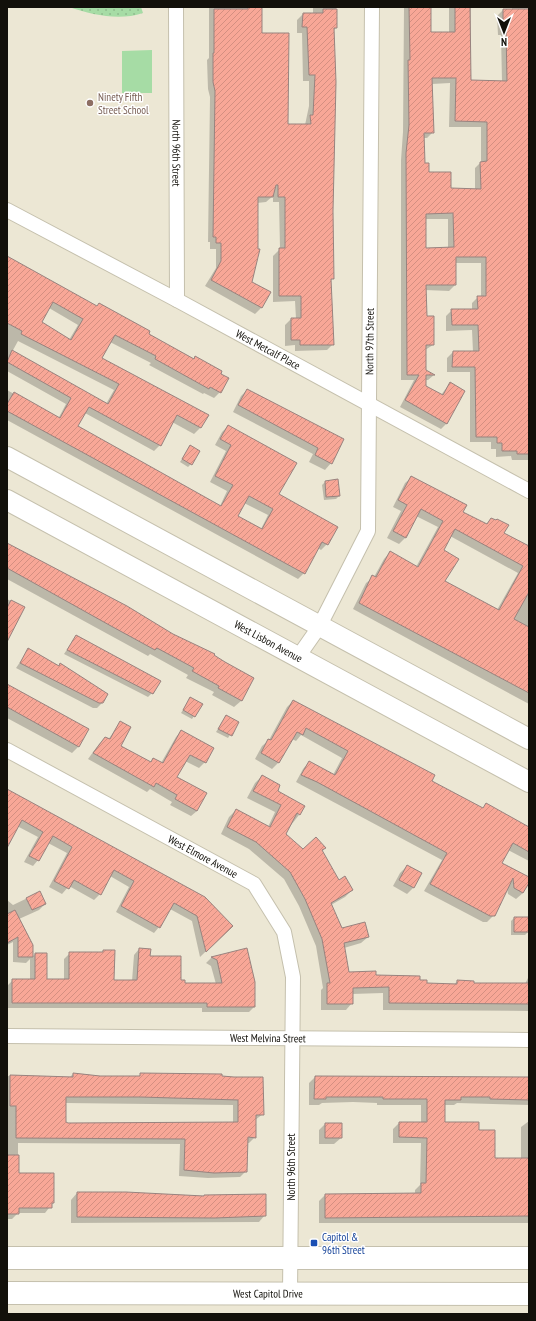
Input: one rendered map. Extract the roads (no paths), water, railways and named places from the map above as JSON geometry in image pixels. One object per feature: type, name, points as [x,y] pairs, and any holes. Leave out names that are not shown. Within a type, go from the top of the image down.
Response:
[{"type":"main road","points":[[7,458],[529,739]]},
{"type":"main road","name":"West Lisbon Avenue","points":[[7,500],[529,782]]},
{"type":"main road","points":[[7,1258],[529,1258]]},
{"type":"main road","name":"West Capitol Drive","points":[[7,1293],[529,1294]]},
{"type":"street","name":"North 96th Street","points":[[176,7],[177,300]]},
{"type":"street","name":"North 97th Street","points":[[298,657],[319,627],[368,531],[372,7]]},
{"type":"street","name":"West Metcalf Place","points":[[7,210],[177,300],[529,491]]},
{"type":"street","name":"West Elmore Avenue","points":[[7,750],[254,884],[284,932],[293,977],[291,1039]]},
{"type":"street","name":"West Melvina Street","points":[[7,1036],[529,1040]]},
{"type":"street","name":"North 96th Street","points":[[290,1294],[291,1039]]},
{"type":"place","name":"Ninety Fifth Street School","points":[[90,103]]},
{"type":"place","name":"Capitol & 96th Street","points":[[314,1243]]}]
